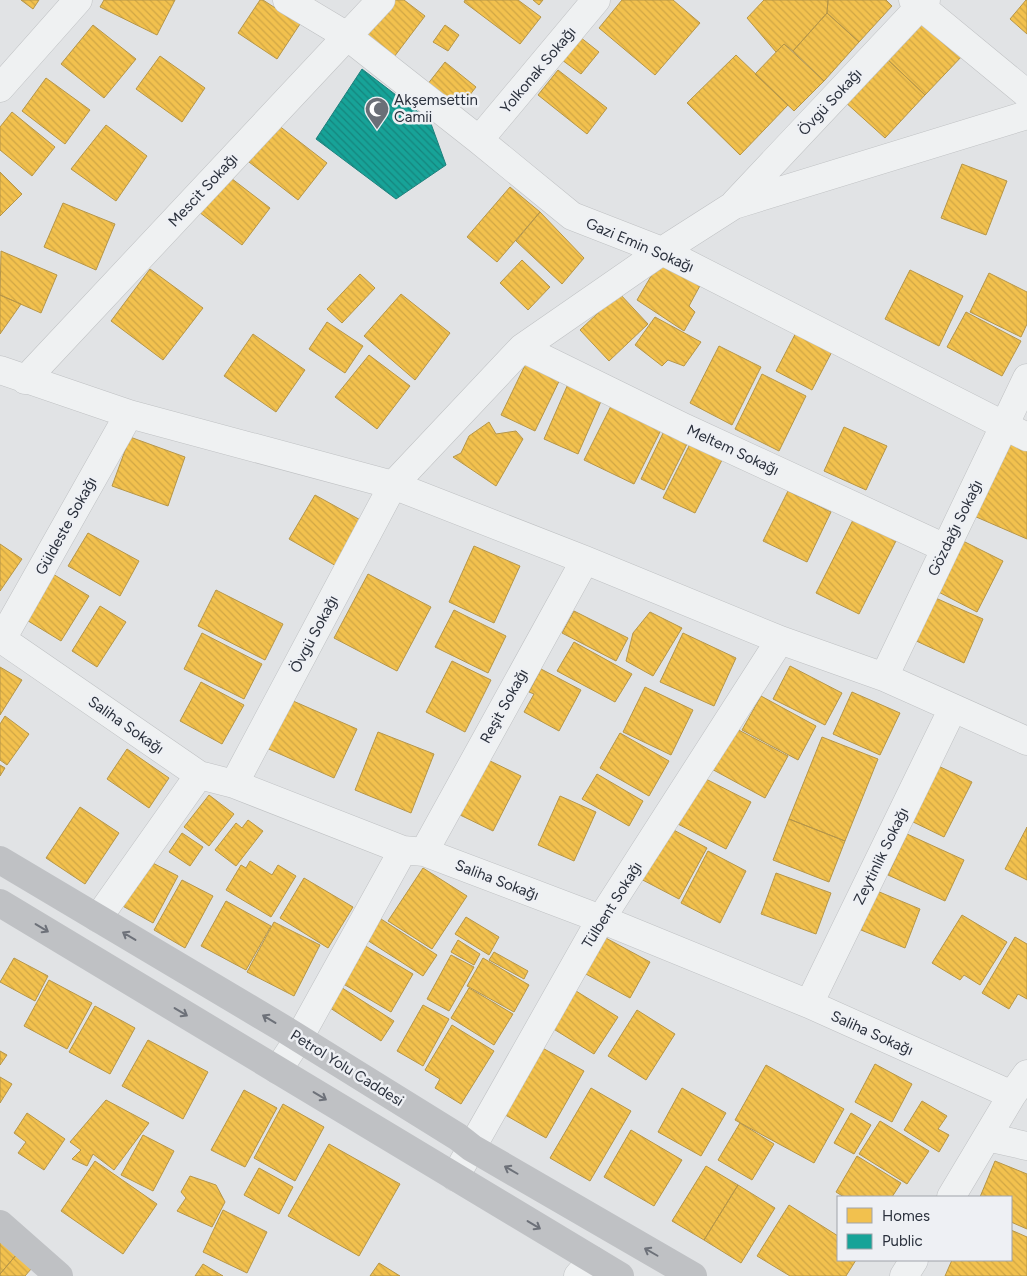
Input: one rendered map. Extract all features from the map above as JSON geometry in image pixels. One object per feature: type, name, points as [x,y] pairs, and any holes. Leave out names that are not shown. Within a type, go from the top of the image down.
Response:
[{"type":"main road","name":"Petrol Yolu Caddesi","points":[[0,860],[299,1038],[458,1136],[472,1148],[693,1276]]},
{"type":"main road","points":[[0,903],[455,1177],[585,1268],[620,1276]]},
{"type":"main road","points":[[0,1224],[59,1276]]},
{"type":"street","points":[[0,88],[78,0]]},
{"type":"street","name":"Gazi Emin Sokağı","points":[[287,0],[347,36],[480,140],[572,216],[662,251],[1016,431]]},
{"type":"street","name":"Mescit Sokağı","points":[[12,375],[381,0]]},
{"type":"street","name":"Yolkonak Sokağı","points":[[480,140],[596,0]]},
{"type":"street","points":[[920,2],[1027,94]]},
{"type":"street","name":"Övgü Sokağı","points":[[234,784],[393,485],[522,348],[662,251],[734,205],[920,2]]},
{"type":"street","points":[[734,205],[1027,115]]},
{"type":"street","name":"Meltem Sokağı","points":[[522,348],[685,428],[945,548]]},
{"type":"street","points":[[12,375],[129,414],[393,485],[585,560],[780,640],[884,678],[1027,740]]},
{"type":"street","name":"Gözdağı Sokağı","points":[[884,678],[945,548],[1016,431],[1027,378]]},
{"type":"street","name":"Güldeste Sokağı","points":[[1,638],[129,414]]},
{"type":"street","name":"Reşit Sokağı","points":[[278,1070],[413,851],[585,560]]},
{"type":"street","name":"Saliha Sokağı","points":[[1,638],[199,775],[234,784],[601,919],[809,1004],[1020,1085]]},
{"type":"street","name":"Tülbent Sokağı","points":[[455,1177],[601,919],[780,640]]},
{"type":"street","name":"Zeytinlik Sokağı","points":[[809,1004],[953,708]]},
{"type":"street","points":[[98,918],[199,775]]},
{"type":"street","points":[[952,1196],[1020,1085]]},
{"type":"street","points":[[987,1137],[1027,1146]]},
{"type":"street","points":[[904,1276],[913,1261]]},
{"type":"building: Homes","points":[[21,0],[39,0],[33,9]]},
{"type":"building: Homes","points":[[104,0],[175,0],[157,35],[100,7]]},
{"type":"building: Homes","points":[[260,0],[263,0],[300,24],[277,59],[238,33]]},
{"type":"building: Homes","points":[[392,0],[404,0],[425,16],[394,57],[365,34]]},
{"type":"building: Homes","points":[[465,0],[518,0],[541,17],[520,44],[464,2]]},
{"type":"building: Homes","points":[[533,0],[543,0],[539,5]]},
{"type":"building: Homes","points":[[622,0],[673,0],[700,23],[655,75],[599,28]]},
{"type":"building: Homes","points":[[764,0],[828,0],[827,13],[793,51],[784,44],[776,52],[747,18]]},
{"type":"building: Homes","points":[[828,0],[886,0],[892,6],[859,42],[827,13]]},
{"type":"building: Homes","points":[[1027,0],[1027,34],[1010,19]]},
{"type":"building: Homes","points":[[827,13],[859,42],[824,81],[793,51]]},
{"type":"building: Homes","points":[[924,17],[964,54],[925,95],[885,57]]},
{"type":"building: Homes","points":[[93,25],[136,59],[104,98],[61,64]]},
{"type":"building: Homes","points":[[445,25],[459,35],[448,51],[433,42]]},
{"type":"building: Homes","points":[[580,37],[599,52],[581,74],[562,60]]},
{"type":"building: Homes","points":[[784,44],[824,81],[794,111],[755,74]]},
{"type":"building: Homes","points":[[736,55],[788,105],[740,155],[687,103]]},
{"type":"building: Homes","points":[[160,56],[205,88],[182,122],[136,89]]},
{"type":"building: Homes","points":[[885,57],[925,95],[885,138],[844,101]]},
{"type":"building: Homes","points":[[445,62],[476,87],[458,110],[427,85]]},
{"type":"building: Homes","points":[[558,70],[607,108],[587,134],[538,95]]},
{"type":"building: Homes","points":[[46,78],[90,110],[65,144],[22,111]]},
{"type":"building: Homes","points":[[12,112],[55,147],[32,176],[0,150],[0,127]]},
{"type":"building: Homes","points":[[106,125],[147,156],[116,201],[71,169]]},
{"type":"building: Homes","points":[[278,125],[327,163],[298,200],[249,162]]},
{"type":"building: Homes","points":[[962,164],[1007,181],[986,235],[941,218]]},
{"type":"building: Homes","points":[[0,172],[22,194],[0,216]]},
{"type":"building: Homes","points":[[227,175],[270,208],[242,245],[199,212]]},
{"type":"building: Homes","points":[[510,187],[540,212],[497,262],[467,237]]},
{"type":"building: Homes","points":[[63,203],[115,224],[96,270],[44,247]]},
{"type":"building: Homes","points":[[540,212],[584,258],[562,284],[516,241]]},
{"type":"building: Homes","points":[[1,251],[57,275],[41,313],[0,295]]},
{"type":"building: Homes","points":[[522,260],[550,287],[528,310],[500,283]]},
{"type":"building: Homes","points":[[660,261],[702,282],[689,306],[695,312],[684,331],[637,300]]},
{"type":"building: Homes","points":[[150,269],[203,308],[163,360],[111,321]]},
{"type":"building: Homes","points":[[910,270],[963,296],[939,346],[885,319]]},
{"type":"building: Homes","points":[[989,273],[1027,292],[1027,324],[1021,337],[970,312]]},
{"type":"building: Homes","points":[[360,274],[375,288],[342,323],[327,309]]},
{"type":"building: Homes","points":[[619,293],[648,324],[609,361],[580,330]]},
{"type":"building: Homes","points":[[401,294],[450,333],[415,380],[364,336]]},
{"type":"building: Homes","points":[[0,295],[21,304],[0,334]]},
{"type":"building: Homes","points":[[966,312],[1021,341],[1002,376],[947,347]]},
{"type":"building: Homes","points":[[655,317],[701,342],[684,366],[668,360],[662,366],[635,345]]},
{"type":"building: Homes","points":[[327,322],[363,346],[345,373],[309,349]]},
{"type":"building: Homes","points":[[801,323],[837,342],[812,390],[776,371]]},
{"type":"building: Homes","points":[[253,334],[305,370],[276,412],[224,376]]},
{"type":"building: Homes","points":[[719,346],[761,367],[732,425],[690,403]]},
{"type":"building: Homes","points":[[369,355],[410,386],[377,429],[335,397]]},
{"type":"building: Homes","points":[[529,357],[563,373],[535,431],[501,415]]},
{"type":"building: Homes","points":[[762,374],[806,396],[779,451],[735,429]]},
{"type":"building: Homes","points":[[568,384],[602,399],[578,454],[544,439]]},
{"type":"building: Homes","points":[[613,402],[663,426],[634,484],[584,460]]},
{"type":"building: Homes","points":[[489,422],[496,434],[516,431],[523,439],[496,486],[453,457],[461,453],[469,436]]},
{"type":"building: Homes","points":[[844,427],[887,446],[866,490],[824,471]]},
{"type":"building: Homes","points":[[665,429],[689,440],[664,490],[641,479]]},
{"type":"building: Homes","points":[[130,437],[185,457],[168,506],[112,486]]},
{"type":"building: Homes","points":[[1007,440],[1027,449],[1027,539],[974,516]]},
{"type":"building: Homes","points":[[690,444],[722,460],[695,513],[663,498]]},
{"type":"building: Homes","points":[[788,491],[831,512],[807,562],[763,541]]},
{"type":"building: Homes","points":[[315,495],[364,522],[338,567],[289,539]]},
{"type":"building: Homes","points":[[857,512],[900,533],[859,614],[816,593]]},
{"type":"building: Homes","points":[[88,533],[139,561],[120,596],[68,566]]},
{"type":"building: Homes","points":[[955,537],[1003,561],[977,612],[929,587]]},
{"type":"building: Homes","points":[[0,544],[22,559],[0,591]]},
{"type":"building: Homes","points":[[474,546],[520,566],[494,623],[449,602]]},
{"type":"building: Homes","points":[[48,571],[89,596],[61,641],[20,616]]},
{"type":"building: Homes","points":[[368,574],[431,607],[397,671],[334,638]]},
{"type":"building: Homes","points":[[216,590],[283,624],[265,660],[198,626]]},
{"type":"building: Homes","points":[[931,596],[983,619],[964,663],[912,639]]},
{"type":"building: Homes","points":[[100,606],[126,622],[97,667],[72,651]]},
{"type":"building: Homes","points":[[454,610],[506,636],[488,673],[435,647]]},
{"type":"building: Homes","points":[[574,611],[628,638],[616,661],[562,633]]},
{"type":"building: Homes","points":[[650,612],[682,628],[653,676],[626,661],[633,633]]},
{"type":"building: Homes","points":[[202,633],[262,664],[244,699],[184,669]]},
{"type":"building: Homes","points":[[683,633],[736,658],[714,706],[660,682]]},
{"type":"building: Homes","points":[[574,642],[632,674],[615,702],[557,671]]},
{"type":"building: Homes","points":[[452,661],[491,680],[465,732],[426,712]]},
{"type":"building: Homes","points":[[790,666],[842,693],[825,725],[773,699]]},
{"type":"building: Homes","points":[[0,667],[22,680],[0,715]]},
{"type":"building: Homes","points":[[541,669],[581,690],[559,731],[524,712],[534,694],[529,692]]},
{"type":"building: Homes","points":[[201,682],[244,705],[222,744],[180,721]]},
{"type":"building: Homes","points":[[645,687],[693,710],[671,755],[623,732]]},
{"type":"building: Homes","points":[[852,692],[900,713],[880,755],[833,734]]},
{"type":"building: Homes","points":[[761,696],[816,726],[798,760],[742,730]]},
{"type":"building: Homes","points":[[284,697],[357,729],[334,778],[262,746]]},
{"type":"building: Homes","points":[[5,716],[29,734],[7,765],[0,760],[0,724]]},
{"type":"building: Homes","points":[[731,726],[788,756],[765,798],[708,767]]},
{"type":"building: Homes","points":[[378,732],[434,754],[411,813],[355,790]]},
{"type":"building: Homes","points":[[620,733],[669,761],[649,796],[600,768]]},
{"type":"building: Homes","points":[[822,737],[878,759],[845,841],[789,819]]},
{"type":"building: Homes","points":[[127,749],[169,778],[149,808],[107,779]]},
{"type":"building: Homes","points":[[484,758],[521,776],[493,831],[456,813]]},
{"type":"building: Homes","points":[[932,763],[972,782],[944,837],[905,818]]},
{"type":"building: Homes","points":[[0,765],[5,768],[0,776]]},
{"type":"building: Homes","points":[[597,774],[643,801],[629,826],[582,799]]},
{"type":"building: Homes","points":[[698,775],[751,802],[726,849],[674,822]]},
{"type":"building: Homes","points":[[209,795],[234,814],[209,846],[184,827]]},
{"type":"building: Homes","points":[[560,796],[596,812],[574,861],[538,845]]},
{"type":"building: Homes","points":[[80,807],[119,833],[85,884],[46,858]]},
{"type":"building: Homes","points":[[789,819],[845,841],[829,882],[773,860]]},
{"type":"building: Homes","points":[[248,820],[263,831],[236,866],[215,850],[236,823],[242,828]]},
{"type":"building: Homes","points":[[1027,827],[1027,880],[1005,869]]},
{"type":"building: Homes","points":[[670,828],[707,848],[679,899],[637,877]]},
{"type":"building: Homes","points":[[182,833],[203,847],[190,866],[169,852]]},
{"type":"building: Homes","points":[[907,834],[964,860],[945,901],[888,875]]},
{"type":"building: Homes","points":[[708,851],[746,871],[720,923],[681,903]]},
{"type":"building: Homes","points":[[143,858],[178,876],[153,923],[119,904]]},
{"type":"building: Homes","points":[[250,861],[272,875],[278,865],[296,876],[271,917],[226,890],[241,865],[246,868]]},
{"type":"building: Homes","points":[[423,868],[467,896],[432,949],[388,921]]},
{"type":"building: Homes","points":[[776,873],[831,893],[816,934],[761,914]]},
{"type":"building: Homes","points":[[304,878],[353,907],[328,948],[280,918]]},
{"type":"building: Homes","points":[[182,880],[213,896],[185,948],[154,930]]},
{"type":"building: Homes","points":[[877,891],[920,909],[905,948],[861,930]]},
{"type":"building: Homes","points":[[226,901],[271,926],[246,970],[201,946]]},
{"type":"building: Homes","points":[[962,915],[1007,942],[980,985],[964,975],[960,980],[932,963]]},
{"type":"building: Homes","points":[[466,917],[499,937],[489,955],[455,934]]},
{"type":"building: Homes","points":[[381,919],[437,955],[423,976],[367,940]]},
{"type":"building: Homes","points":[[274,922],[320,945],[294,996],[247,972]]},
{"type":"building: Homes","points":[[604,937],[650,962],[630,998],[584,973]]},
{"type":"building: Homes","points":[[1015,937],[1027,944],[1027,999],[1018,994],[1009,1009],[982,993]]},
{"type":"building: Homes","points":[[458,940],[480,954],[474,965],[451,952]]},
{"type":"building: Homes","points":[[362,944],[413,974],[391,1012],[340,982]]},
{"type":"building: Homes","points":[[494,952],[528,971],[524,979],[489,960]]},
{"type":"building: Homes","points":[[451,955],[474,967],[449,1011],[427,999]]},
{"type":"building: Homes","points":[[14,958],[48,976],[35,1001],[0,982]]},
{"type":"building: Homes","points":[[483,958],[529,985],[514,1012],[467,986]]},
{"type":"building: Homes","points":[[49,980],[92,1003],[67,1049],[24,1026]]},
{"type":"building: Homes","points":[[336,984],[394,1021],[381,1041],[324,1004]]},
{"type":"building: Homes","points":[[469,988],[513,1014],[494,1045],[451,1018]]},
{"type":"building: Homes","points":[[576,991],[618,1017],[594,1054],[552,1028]]},
{"type":"building: Homes","points":[[423,1005],[449,1019],[423,1066],[397,1051]]},
{"type":"building: Homes","points":[[95,1006],[135,1028],[110,1074],[69,1052]]},
{"type":"building: Homes","points":[[637,1010],[675,1034],[646,1080],[608,1056]]},
{"type":"building: Homes","points":[[452,1025],[494,1051],[461,1104],[435,1088],[440,1079],[425,1070]]},
{"type":"building: Homes","points":[[148,1040],[208,1072],[183,1119],[122,1086]]},
{"type":"building: Homes","points":[[537,1045],[584,1071],[546,1138],[500,1112]]},
{"type":"building: Homes","points":[[0,1051],[7,1055],[0,1065]]},
{"type":"building: Homes","points":[[875,1064],[912,1084],[892,1122],[855,1102]]},
{"type":"building: Homes","points":[[766,1065],[844,1109],[814,1163],[735,1120]]},
{"type":"building: Homes","points":[[0,1077],[12,1084],[0,1103]]},
{"type":"building: Homes","points":[[591,1088],[631,1111],[590,1181],[550,1158]]},
{"type":"building: Homes","points":[[682,1088],[726,1113],[701,1156],[658,1132]]},
{"type":"building: Homes","points":[[244,1090],[277,1108],[245,1167],[211,1150]]},
{"type":"building: Homes","points":[[106,1100],[149,1123],[114,1170],[93,1154],[87,1166],[72,1159],[81,1150],[70,1142]]},
{"type":"building: Homes","points":[[922,1101],[947,1116],[938,1129],[949,1135],[939,1152],[904,1130]]},
{"type":"building: Homes","points":[[283,1104],[324,1127],[295,1181],[254,1158]]},
{"type":"building: Homes","points":[[27,1113],[65,1139],[44,1170],[18,1153],[26,1142],[14,1133]]},
{"type":"building: Homes","points":[[851,1113],[871,1125],[854,1154],[834,1143]]},
{"type":"building: Homes","points":[[880,1121],[929,1151],[907,1184],[859,1154]]},
{"type":"building: Homes","points":[[740,1123],[774,1144],[752,1180],[718,1160]]},
{"type":"building: Homes","points":[[631,1130],[682,1160],[654,1206],[604,1177]]},
{"type":"building: Homes","points":[[143,1135],[174,1151],[153,1191],[121,1175]]},
{"type":"building: Homes","points":[[329,1144],[400,1184],[359,1256],[288,1216]]},
{"type":"building: Homes","points":[[857,1156],[901,1183],[893,1196],[842,1196],[836,1192]]},
{"type":"building: Homes","points":[[95,1161],[157,1204],[123,1254],[61,1211]]},
{"type":"building: Homes","points":[[995,1161],[1027,1174],[1027,1229],[1012,1222],[1012,1196],[980,1196]]},
{"type":"building: Homes","points":[[706,1166],[738,1185],[704,1240],[672,1221]]},
{"type":"building: Homes","points":[[259,1168],[293,1187],[279,1214],[244,1195]]},
{"type":"building: Homes","points":[[190,1176],[216,1185],[225,1202],[212,1227],[177,1211],[186,1198],[181,1192]]},
{"type":"building: Homes","points":[[738,1185],[775,1208],[741,1263],[704,1240]]},
{"type":"building: Homes","points":[[789,1205],[837,1235],[837,1261],[855,1261],[846,1276],[790,1276],[757,1256]]},
{"type":"building: Homes","points":[[223,1210],[267,1232],[247,1273],[203,1252]]},
{"type":"building: Homes","points":[[0,1227],[23,1247],[0,1274]]},
{"type":"building: Homes","points":[[1012,1230],[1027,1237],[1027,1276],[945,1276],[952,1261],[1012,1261]]},
{"type":"building: Homes","points":[[23,1247],[38,1261],[25,1276],[0,1276],[0,1274]]},
{"type":"building: Homes","points":[[379,1263],[400,1276],[370,1276]]},
{"type":"building: Homes","points":[[203,1264],[223,1276],[195,1276]]},
{"type":"building: Public","name":"Akşemsettin Camii","points":[[362,69],[430,121],[446,165],[396,199],[316,139]]},
{"type":"place","name":"Akşemsettin Camii","points":[[377,130]]}]
